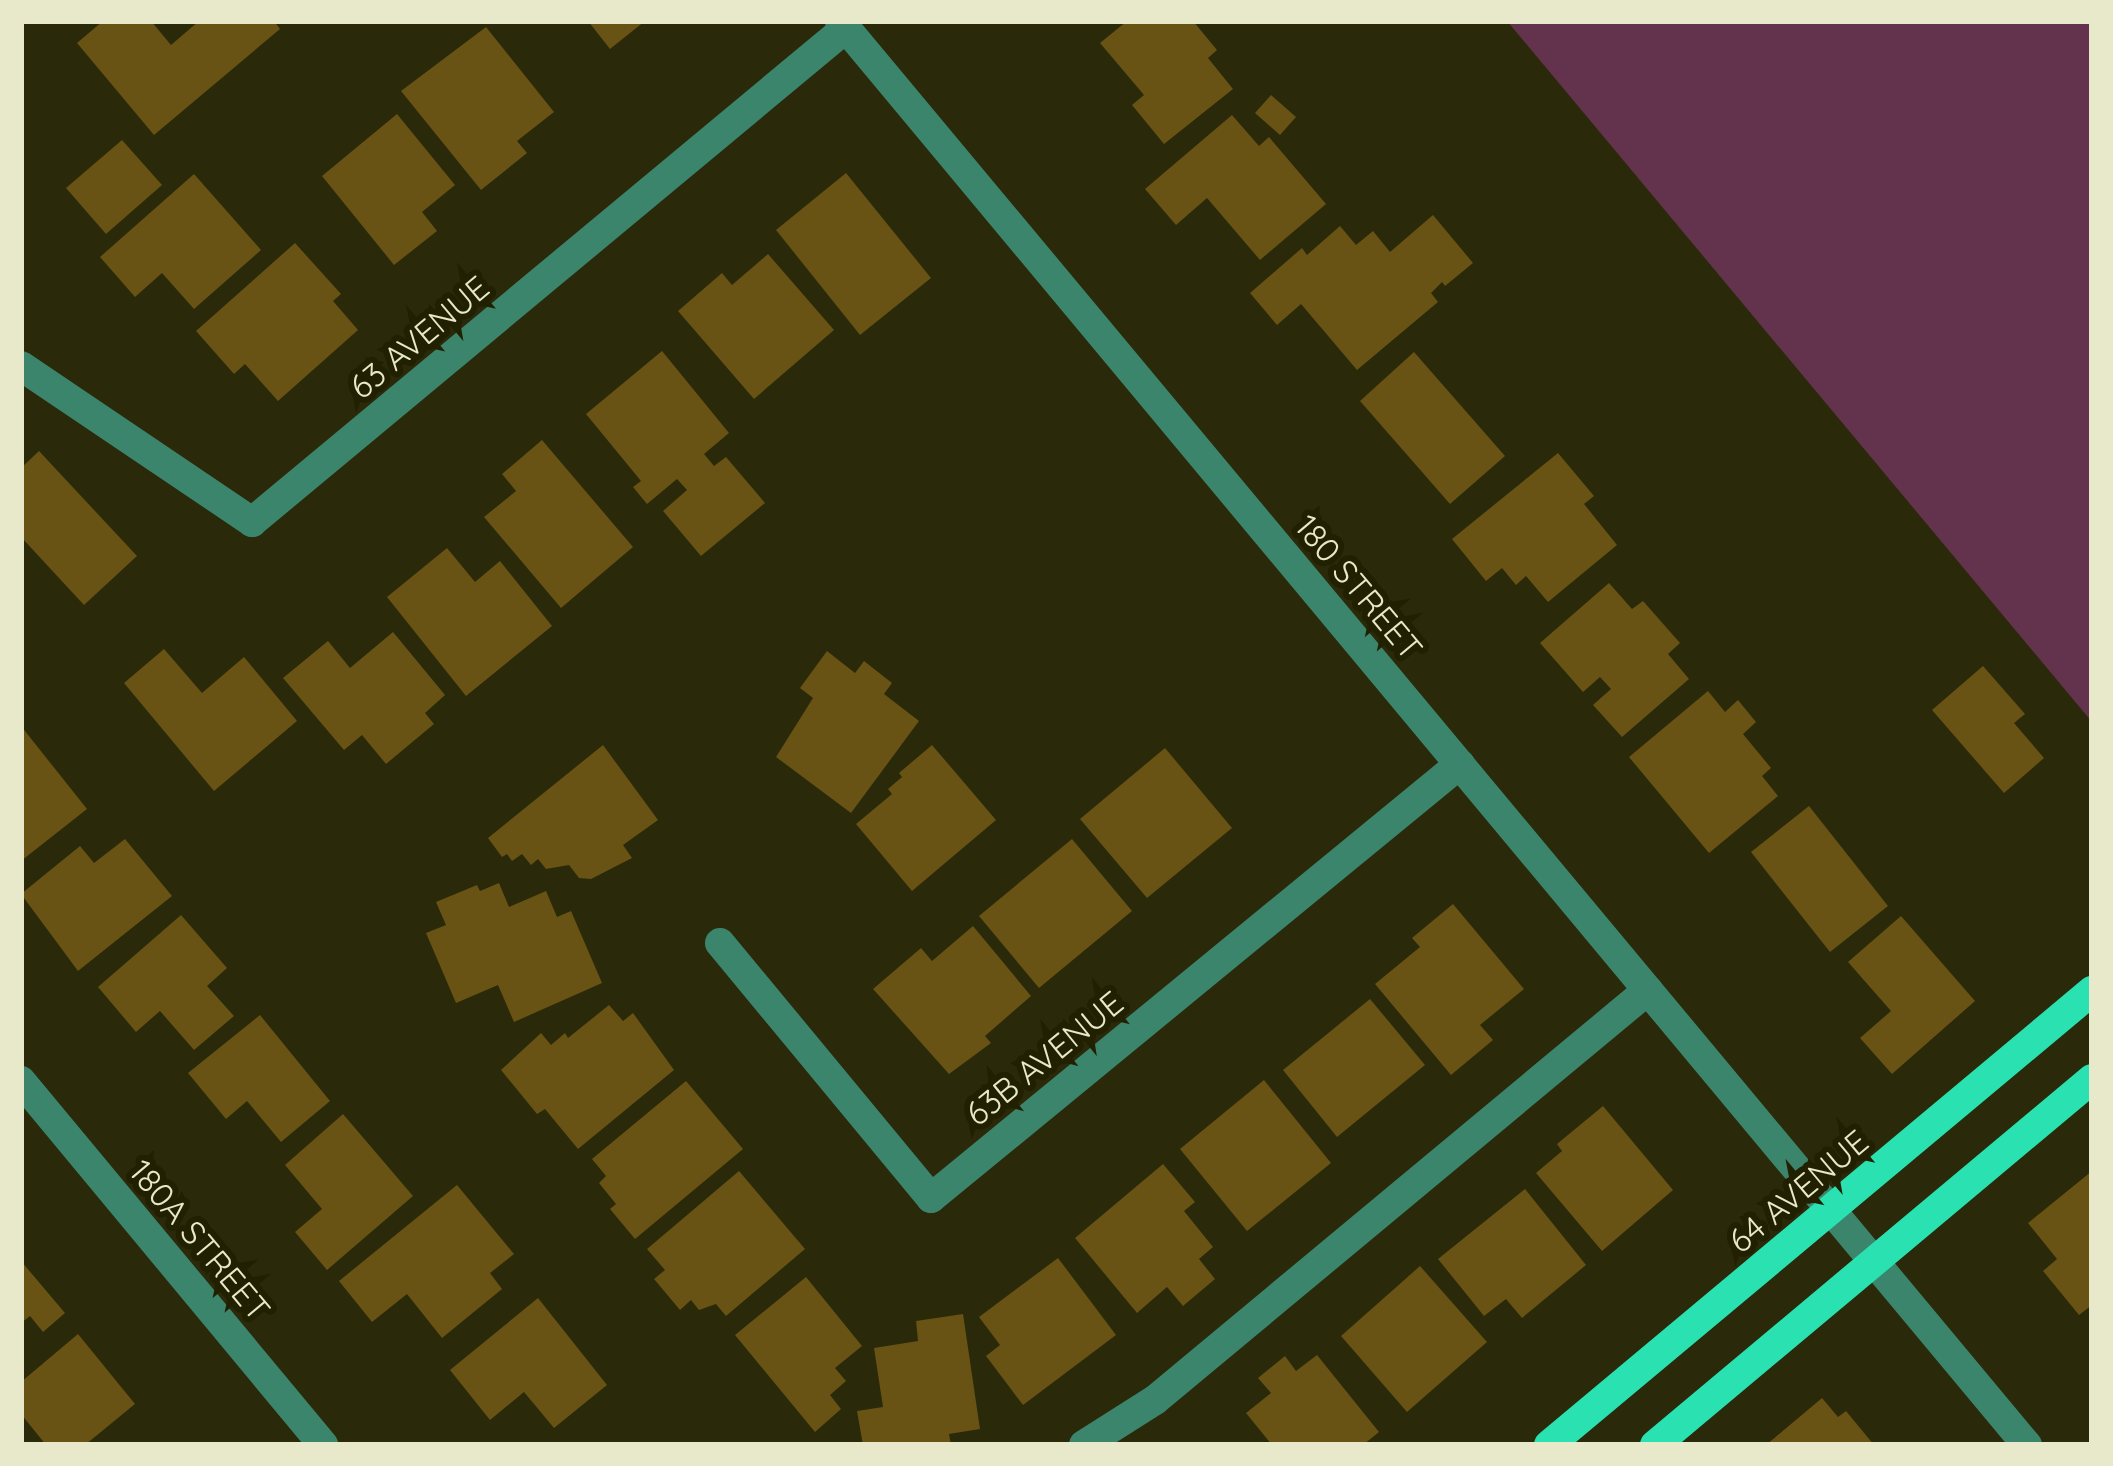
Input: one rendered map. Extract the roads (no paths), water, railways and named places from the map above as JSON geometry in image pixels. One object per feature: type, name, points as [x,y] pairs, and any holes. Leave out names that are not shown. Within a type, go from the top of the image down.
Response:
[{"type":"main road","name":"64 AVENUE","points":[[1549,1445],[1827,1204],[2092,991]]},
{"type":"main road","points":[[1655,1445],[2092,1079]]},
{"type":"street","name":"63 AVENUE","points":[[21,366],[252,522],[843,24]]},
{"type":"street","name":"180 STREET","points":[[843,24],[2027,1445]]},
{"type":"street","name":"63B AVENUE","points":[[720,943],[931,1198],[1460,764]]},
{"type":"street","points":[[1084,1445],[1154,1400],[1648,990]]},
{"type":"street","name":"180A STREET","points":[[21,1081],[323,1445]]}]
